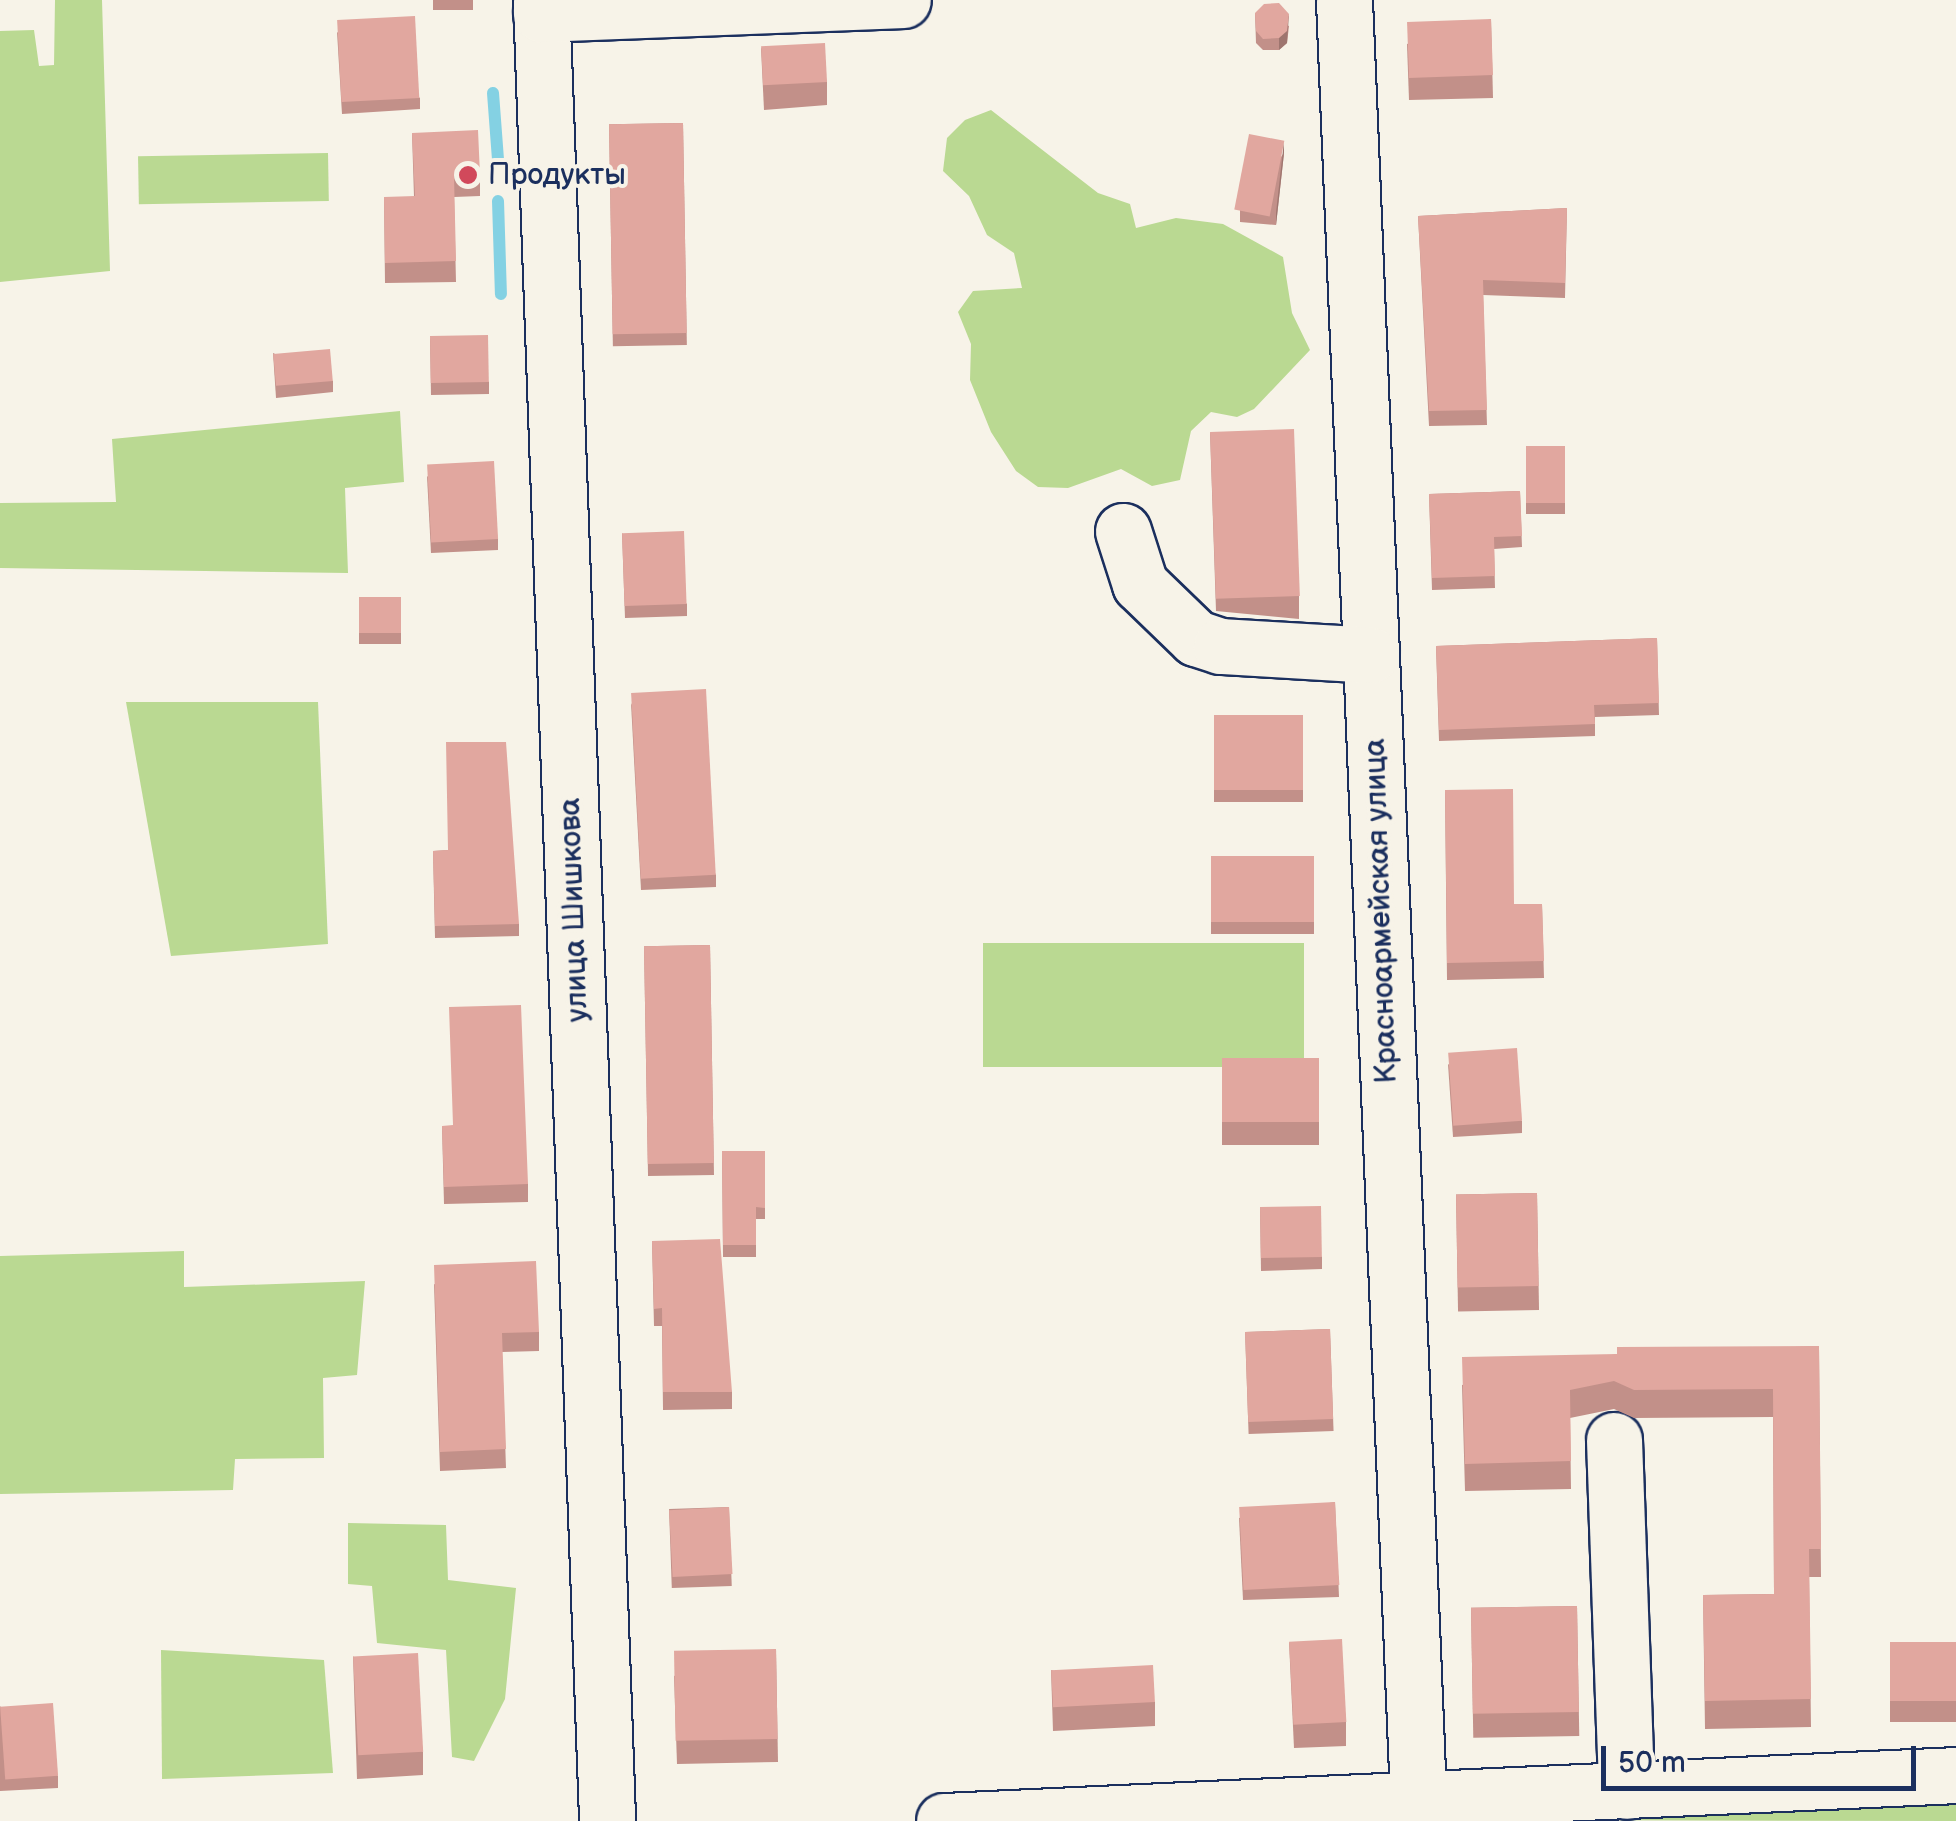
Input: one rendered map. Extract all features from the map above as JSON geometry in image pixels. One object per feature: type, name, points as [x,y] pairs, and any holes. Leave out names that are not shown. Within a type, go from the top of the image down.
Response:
[{"type":"street","points":[[541,7],[903,0]]},
{"type":"street","name":"Красноармейская улица","points":[[1344,0],[1419,1810]]},
{"type":"street","name":"улица Шишкова","points":[[541,7],[607,1821]]},
{"type":"street","points":[[1123,531],[1140,584],[1196,638],[1221,646],[1371,656]]},
{"type":"street","points":[[1614,1440],[1626,1791]]},
{"type":"street","points":[[944,1821],[1419,1810],[1626,1791],[1956,1775]]},
{"type":"green space","points":[[55,0],[102,0],[110,271],[0,282],[0,31],[34,30],[39,66],[54,65]]},
{"type":"green space","points":[[991,110],[1098,193],[1130,204],[1136,228],[1176,218],[1223,224],[1283,257],[1292,313],[1310,350],[1254,409],[1237,417],[1211,412],[1191,431],[1180,480],[1152,486],[1121,469],[1068,488],[1038,487],[1016,471],[991,432],[970,380],[971,344],[958,312],[973,291],[1022,288],[1014,253],[987,235],[969,196],[943,171],[947,138],[965,120]]},
{"type":"green space","points":[[328,153],[329,201],[139,204],[138,156]]},
{"type":"green space","points":[[400,411],[404,482],[345,488],[348,573],[0,568],[0,503],[116,502],[112,439]]},
{"type":"green space","points":[[126,702],[318,702],[328,944],[171,956]]},
{"type":"green space","points":[[983,943],[1304,943],[1304,1067],[983,1067]]},
{"type":"green space","points":[[184,1251],[184,1287],[365,1281],[357,1375],[323,1378],[324,1458],[235,1459],[233,1490],[0,1494],[0,1256]]},
{"type":"green space","points":[[348,1523],[446,1525],[448,1580],[516,1588],[505,1699],[474,1761],[452,1757],[446,1650],[377,1643],[372,1586],[348,1584]]},
{"type":"green space","points":[[161,1650],[324,1660],[333,1773],[162,1779]]},
{"type":"green space","points":[[1956,1803],[1956,1821],[1474,1820]]},
{"type":"building","points":[[1279,3],[1289,14],[1287,31],[1279,38],[1263,39],[1256,31],[1255,13],[1264,4]]},
{"type":"building","points":[[415,16],[419,98],[341,102],[337,20]]},
{"type":"building","points":[[1491,19],[1493,75],[1409,78],[1407,22]]},
{"type":"building","points":[[825,43],[827,82],[763,85],[761,46]]},
{"type":"building","points":[[683,123],[687,333],[613,334],[609,124]]},
{"type":"building","points":[[478,130],[480,175],[454,176],[456,261],[385,263],[384,197],[415,196],[412,133]]},
{"type":"building","points":[[1249,134],[1284,141],[1270,216],[1234,210]]},
{"type":"building","points":[[1567,208],[1565,283],[1483,280],[1487,410],[1429,411],[1418,216]]},
{"type":"building","points":[[488,335],[489,382],[431,383],[430,336]]},
{"type":"building","points":[[330,349],[333,381],[276,386],[273,354]]},
{"type":"building","points":[[1294,429],[1300,596],[1216,599],[1210,432]]},
{"type":"building","points":[[1526,446],[1565,446],[1565,503],[1526,503]]},
{"type":"building","points":[[494,461],[498,539],[431,542],[427,465]]},
{"type":"building","points":[[1520,491],[1522,536],[1494,537],[1495,576],[1432,578],[1429,494]]},
{"type":"building","points":[[684,531],[687,604],[625,606],[622,533]]},
{"type":"building","points":[[359,597],[401,597],[401,633],[359,633]]},
{"type":"building","points":[[1657,638],[1659,703],[1594,705],[1595,724],[1439,730],[1436,646]]},
{"type":"building","points":[[706,689],[716,875],[641,879],[631,693]]},
{"type":"building","points":[[1214,715],[1303,715],[1303,790],[1214,790]]},
{"type":"building","points":[[446,742],[506,742],[519,924],[435,926],[433,851],[448,850]]},
{"type":"building","points":[[1513,789],[1514,904],[1542,904],[1544,961],[1447,963],[1445,790]]},
{"type":"building","points":[[1211,856],[1314,856],[1314,922],[1211,922]]},
{"type":"building","points":[[710,945],[714,1163],[648,1164],[644,946]]},
{"type":"building","points":[[521,1005],[528,1184],[444,1187],[442,1126],[453,1125],[449,1007]]},
{"type":"building","points":[[1517,1048],[1522,1121],[1453,1126],[1448,1053]]},
{"type":"building","points":[[1222,1058],[1319,1058],[1319,1122],[1222,1122]]},
{"type":"building","points":[[722,1151],[765,1151],[765,1208],[756,1207],[756,1245],[723,1245]]},
{"type":"building","points":[[1537,1193],[1539,1286],[1458,1287],[1456,1194]]},
{"type":"building","points":[[1321,1206],[1322,1257],[1261,1258],[1260,1207]]},
{"type":"building","points":[[720,1239],[732,1392],[663,1392],[662,1308],[654,1309],[652,1241]]},
{"type":"building","points":[[536,1261],[539,1332],[502,1333],[506,1449],[440,1452],[434,1265]]},
{"type":"building","points":[[1330,1329],[1333,1419],[1248,1422],[1245,1332]]},
{"type":"building","points":[[1819,1346],[1821,1549],[1809,1549],[1811,1699],[1705,1701],[1703,1595],[1774,1594],[1773,1389],[1634,1390],[1614,1381],[1570,1390],[1571,1461],[1465,1464],[1462,1357],[1617,1354],[1617,1347]]},
{"type":"building","points":[[1335,1502],[1339,1585],[1243,1590],[1239,1507]]},
{"type":"building","points":[[729,1507],[733,1574],[673,1577],[669,1510]]},
{"type":"building","points":[[1577,1606],[1579,1712],[1473,1714],[1471,1608]]},
{"type":"building","points":[[1342,1639],[1346,1722],[1293,1725],[1289,1642]]},
{"type":"building","points":[[1890,1642],[1956,1642],[1956,1701],[1890,1701]]},
{"type":"building","points":[[776,1649],[778,1739],[676,1741],[674,1651]]},
{"type":"building","points":[[418,1653],[423,1752],[358,1755],[353,1656]]},
{"type":"building","points":[[1153,1665],[1155,1702],[1053,1707],[1051,1670]]},
{"type":"building","points":[[53,1703],[58,1776],[5,1780],[0,1707]]},
{"type":"waterway","points":[[493,93],[498,159]]},
{"type":"waterway","points":[[498,201],[501,294]]},
{"type":"place","name":"Продукты","points":[[468,175]]}]
